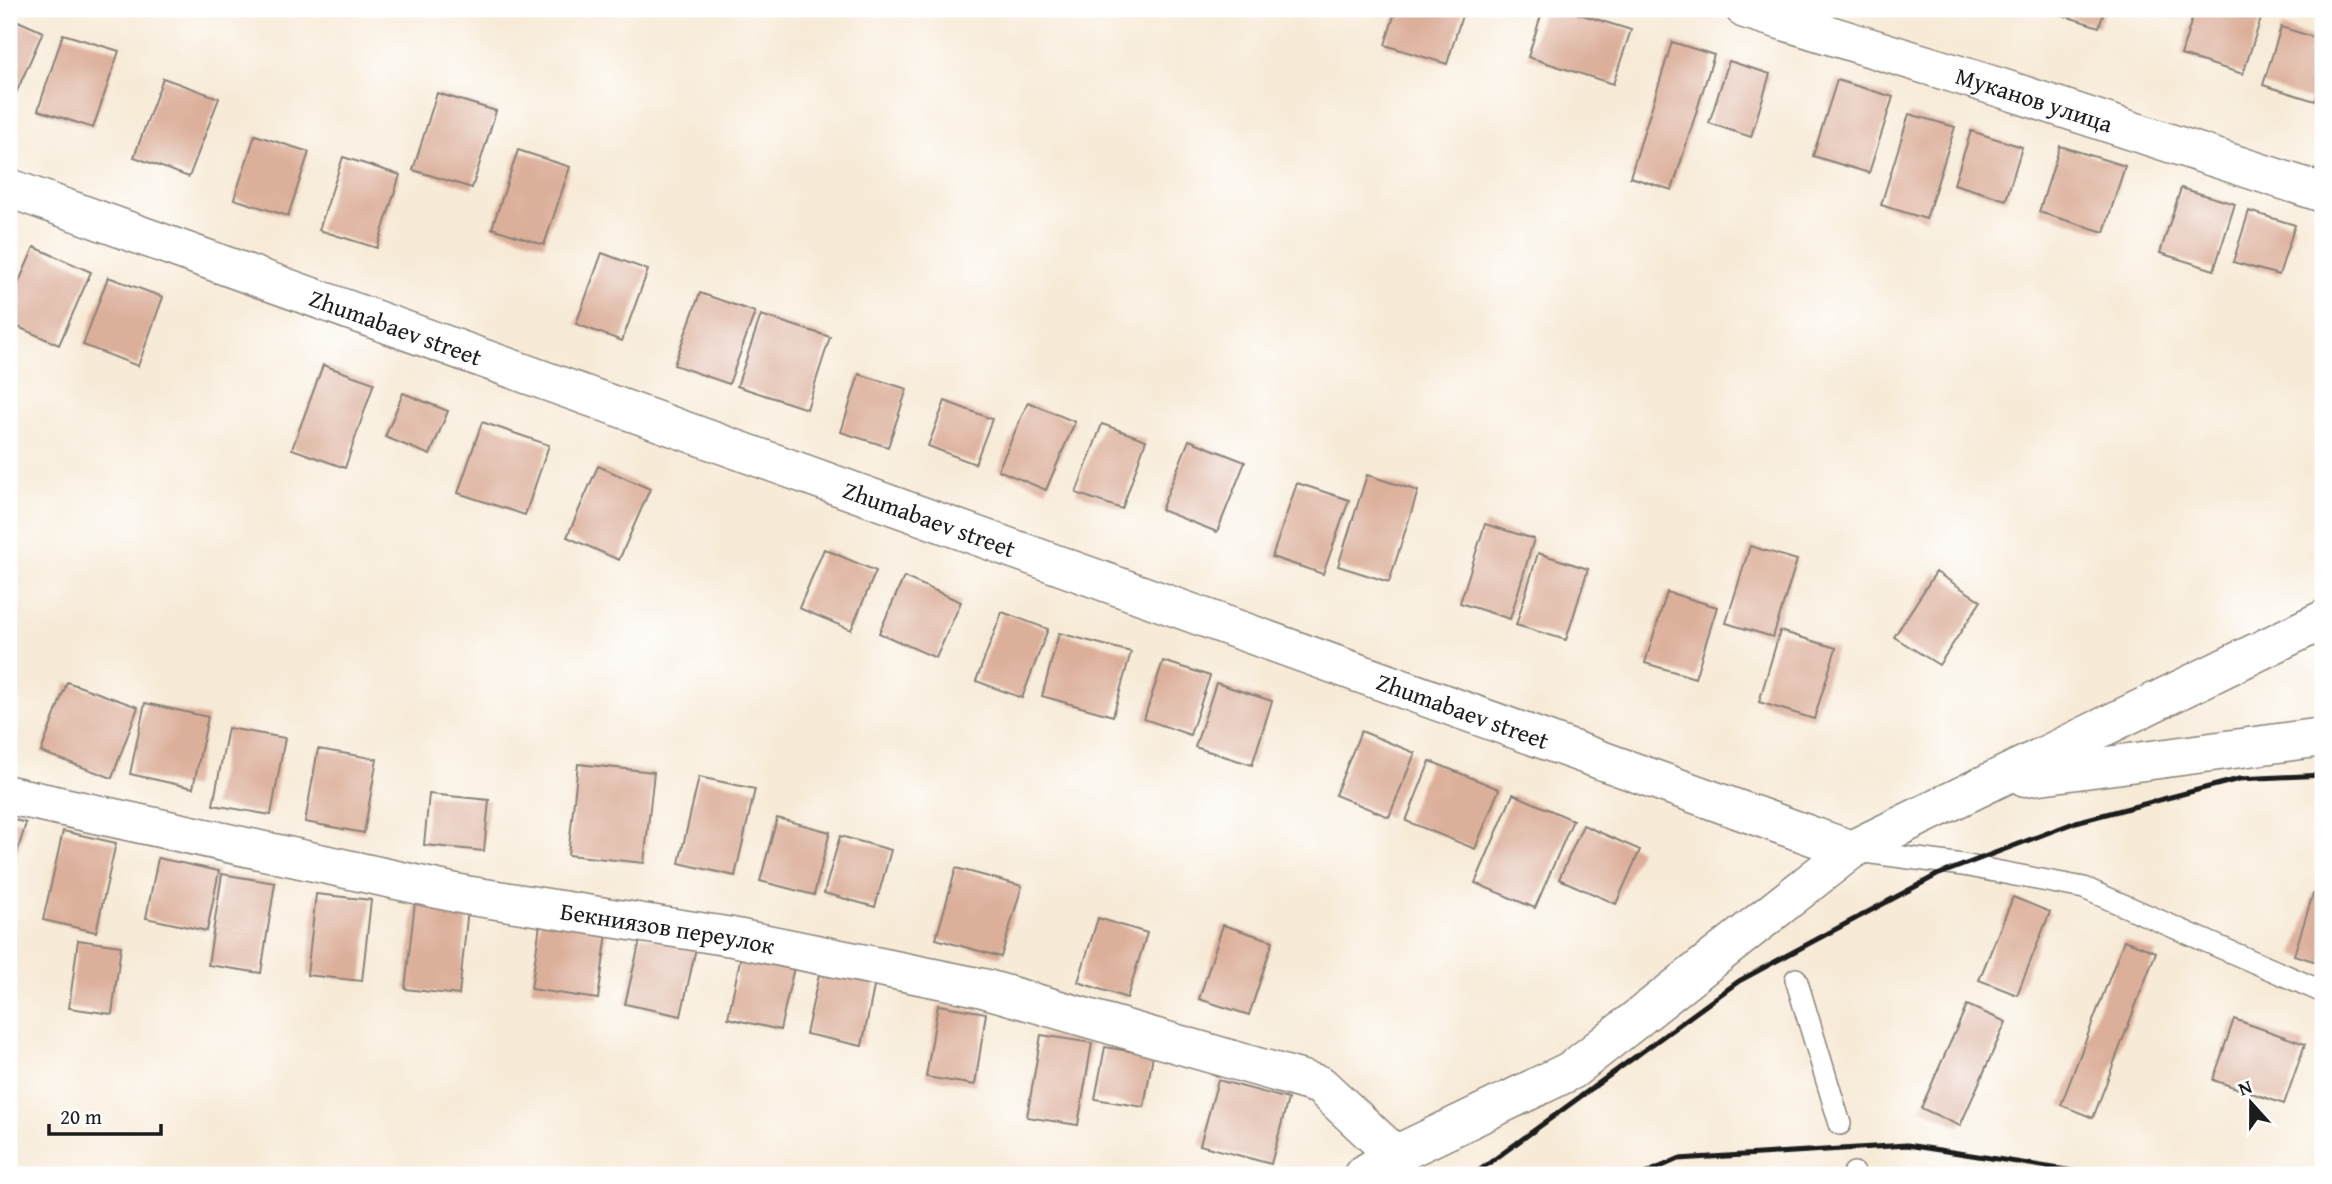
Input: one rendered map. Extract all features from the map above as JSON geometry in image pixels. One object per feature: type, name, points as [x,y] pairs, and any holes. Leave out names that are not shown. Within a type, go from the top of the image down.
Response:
[{"type":"street","name":"Муканов улица","points":[[1745,9],[1998,87],[2323,193]]},
{"type":"street","name":"Zhumabaev street","points":[[9,188],[1851,850]]},
{"type":"street","points":[[1363,1175],[1395,1155],[1572,1070],[1779,920],[1851,850],[2323,620]]},
{"type":"street","points":[[1992,782],[2323,737]]},
{"type":"street","name":"Бекниязов переулок","points":[[9,795],[465,895],[732,937],[983,988],[1320,1085],[1395,1155]]},
{"type":"lane","points":[[1851,850],[1963,865],[2084,888],[2323,992]]},
{"type":"lane","points":[[1796,979],[1840,1124]]},
{"type":"building","points":[[1362,9],[1383,9],[1381,15]]},
{"type":"building","points":[[1396,9],[1464,9],[1447,64],[1385,45]]},
{"type":"building","points":[[1543,9],[1563,9],[1631,30],[1613,84],[1528,57]]},
{"type":"building","points":[[2043,9],[2105,9],[2099,27]]},
{"type":"building","points":[[2195,9],[2264,9],[2243,74],[2181,55]]},
{"type":"building","points":[[9,17],[43,32],[9,109]]},
{"type":"building","points":[[2281,27],[2323,40],[2323,76],[2315,101],[2263,85]]},
{"type":"building","points":[[63,34],[119,51],[93,128],[38,110]]},
{"type":"building","points":[[1672,42],[1714,55],[1672,190],[1630,177]]},
{"type":"building","points":[[1729,61],[1770,74],[1751,137],[1709,123]]},
{"type":"building","points":[[163,78],[219,98],[189,177],[134,157]]},
{"type":"building","points":[[1837,80],[1893,97],[1869,173],[1813,156]]},
{"type":"building","points":[[437,93],[496,111],[472,188],[413,170]]},
{"type":"building","points":[[1909,114],[1955,127],[1926,219],[1881,205]]},
{"type":"building","points":[[1971,131],[2022,147],[2006,200],[1954,184]]},
{"type":"building","points":[[255,135],[309,152],[288,216],[234,199]]},
{"type":"building","points":[[2060,146],[2125,166],[2104,232],[2039,212]]},
{"type":"building","points":[[518,150],[570,167],[544,245],[492,228]]},
{"type":"building","points":[[343,157],[400,175],[377,248],[319,230]]},
{"type":"building","points":[[2181,188],[2235,204],[2214,270],[2160,253]]},
{"type":"building","points":[[2249,211],[2295,225],[2279,275],[2233,262]]},
{"type":"building","points":[[34,247],[91,272],[59,345],[9,323],[9,305]]},
{"type":"building","points":[[602,253],[648,270],[622,341],[576,324]]},
{"type":"building","points":[[108,277],[163,297],[138,366],[83,345]]},
{"type":"building","points":[[700,293],[755,312],[729,384],[674,365]]},
{"type":"building","points":[[761,315],[830,337],[807,409],[737,386]]},
{"type":"building","points":[[323,365],[374,383],[345,468],[292,449]]},
{"type":"building","points":[[859,374],[907,389],[888,447],[841,432]]},
{"type":"building","points":[[403,393],[448,411],[430,455],[385,437]]},
{"type":"building","points":[[945,401],[992,419],[975,464],[928,446]]},
{"type":"building","points":[[1028,402],[1075,422],[1046,490],[998,470]]},
{"type":"building","points":[[482,422],[549,445],[525,515],[458,493]]},
{"type":"building","points":[[1102,424],[1146,440],[1122,509],[1076,493]]},
{"type":"building","points":[[1189,440],[1245,462],[1217,532],[1161,510]]},
{"type":"building","points":[[598,466],[650,489],[619,560],[567,537]]},
{"type":"building","points":[[1367,475],[1418,491],[1389,582],[1338,566]]},
{"type":"building","points":[[1297,483],[1349,500],[1323,574],[1272,557]]},
{"type":"building","points":[[1485,524],[1534,539],[1510,619],[1460,603]]},
{"type":"building","points":[[1750,546],[1797,560],[1773,637],[1726,623]]},
{"type":"building","points":[[824,549],[876,571],[851,630],[799,608]]},
{"type":"building","points":[[1538,553],[1588,569],[1566,640],[1516,625]]},
{"type":"building","points":[[1936,572],[1981,601],[1939,665],[1894,637]]},
{"type":"building","points":[[904,577],[961,602],[936,658],[879,633]]},
{"type":"building","points":[[1667,592],[1717,607],[1695,678],[1645,663]]},
{"type":"building","points":[[1002,612],[1048,629],[1022,698],[976,681]]},
{"type":"building","points":[[1780,631],[1836,648],[1814,719],[1759,702]]},
{"type":"building","points":[[1059,633],[1131,652],[1113,716],[1042,696]]},
{"type":"building","points":[[1163,661],[1210,676],[1190,735],[1144,719]]},
{"type":"building","points":[[67,682],[138,707],[112,778],[41,752]]},
{"type":"building","points":[[1216,683],[1272,701],[1252,765],[1195,747]]},
{"type":"building","points":[[145,703],[208,717],[193,788],[130,774]]},
{"type":"building","points":[[228,728],[285,738],[271,815],[213,805]]},
{"type":"building","points":[[1361,731],[1415,753],[1389,817],[1335,795]]},
{"type":"building","points":[[318,749],[377,759],[364,833],[305,822]]},
{"type":"building","points":[[1430,761],[1499,789],[1475,849],[1406,821]]},
{"type":"building","points":[[578,764],[654,772],[644,863],[568,855]]},
{"type":"building","points":[[699,777],[755,789],[735,876],[679,863]]},
{"type":"building","points":[[429,794],[489,800],[484,851],[424,845]]},
{"type":"building","points":[[1513,794],[1573,820],[1535,908],[1475,883]]},
{"type":"building","points":[[9,818],[26,823],[9,880]]},
{"type":"building","points":[[777,818],[830,832],[814,895],[760,881]]},
{"type":"building","points":[[1583,825],[1640,850],[1616,904],[1559,879]]},
{"type":"building","points":[[63,831],[116,843],[96,932],[43,920]]},
{"type":"building","points":[[840,836],[891,850],[875,907],[824,893]]},
{"type":"building","points":[[158,858],[219,871],[207,931],[146,918]]},
{"type":"building","points":[[956,868],[1022,886],[1001,957],[936,939]]},
{"type":"building","points":[[222,874],[275,883],[261,973],[208,965]]},
{"type":"building","points":[[316,894],[371,900],[362,981],[307,975]]},
{"type":"building","points":[[2313,894],[2323,897],[2323,964],[2294,955]]},
{"type":"building","points":[[2013,897],[2050,912],[2017,995],[1979,980]]},
{"type":"building","points":[[415,902],[468,908],[459,995],[405,989]]},
{"type":"building","points":[[541,917],[608,926],[598,999],[531,989]]},
{"type":"building","points":[[1098,918],[1147,933],[1127,998],[1078,982]]},
{"type":"building","points":[[1223,925],[1273,941],[1249,1015],[1199,999]]},
{"type":"building","points":[[641,936],[696,948],[681,1016],[625,1004]]},
{"type":"building","points":[[78,940],[121,946],[112,1014],[69,1008]]},
{"type":"building","points":[[2124,940],[2156,952],[2093,1118],[2061,1105]]},
{"type":"building","points":[[741,955],[794,967],[780,1030],[728,1018]]},
{"type":"building","points":[[820,970],[875,982],[862,1046],[806,1034]]},
{"type":"building","points":[[938,1005],[986,1013],[975,1085],[926,1077]]},
{"type":"building","points":[[1967,1005],[2006,1022],[1960,1126],[1921,1108]]},
{"type":"building","points":[[2234,1019],[2305,1044],[2284,1104],[2213,1080]]},
{"type":"building","points":[[1041,1035],[1092,1043],[1078,1125],[1027,1117]]},
{"type":"building","points":[[1105,1047],[1153,1055],[1144,1107],[1095,1099]]},
{"type":"building","points":[[1218,1080],[1288,1099],[1271,1164],[1200,1145]]},
{"type":"railway","points":[[1473,1175],[1739,981],[1937,875],[2076,822],[2239,779],[2323,775]]},
{"type":"railway","points":[[1642,1175],[1678,1159],[1907,1145],[2099,1175]]}]
